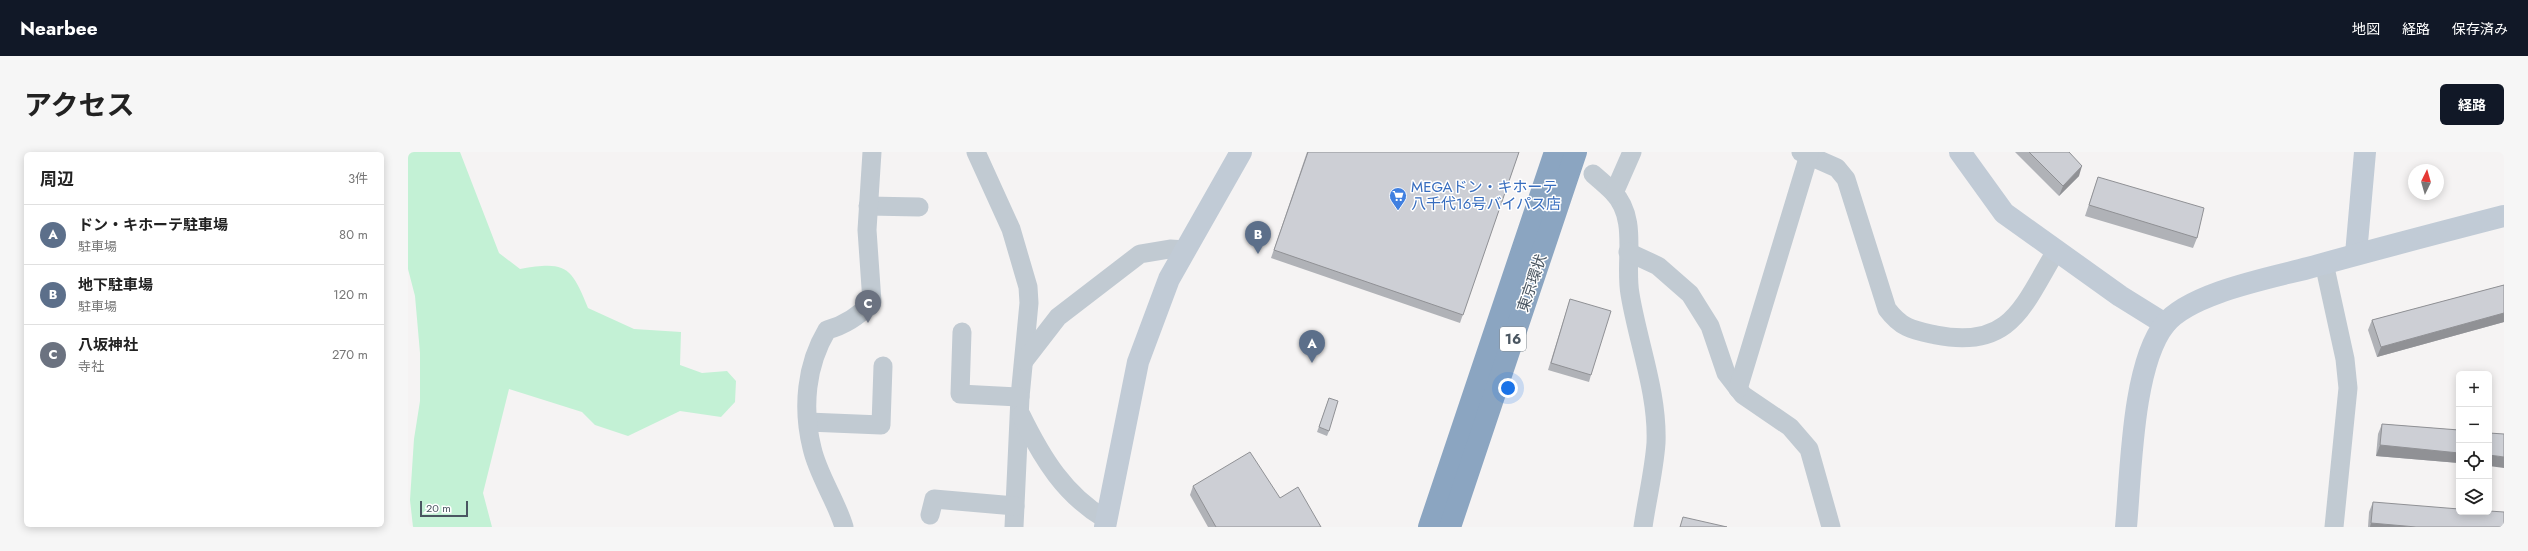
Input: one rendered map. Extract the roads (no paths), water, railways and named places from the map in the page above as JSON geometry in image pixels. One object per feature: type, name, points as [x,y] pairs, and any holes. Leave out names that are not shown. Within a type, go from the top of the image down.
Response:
[{"type":"highway","name":"東京環状","points":[[1429,527],[1555,152]]},
{"type":"highway","name":"東京環状","points":[[1450,527],[1576,152]]},
{"type":"street","points":[[844,527],[838,505],[812,448],[808,422],[807,388],[819,344],[827,330],[843,326],[861,313],[872,302],[867,230],[872,152]]},
{"type":"street","points":[[976,152],[1011,229],[1028,287],[1014,527]]},
{"type":"street","points":[[1020,405],[1051,470],[1073,496],[1106,524],[1138,362],[1169,279],[1241,152]]},
{"type":"street","points":[[1614,193],[1632,152]]},
{"type":"street","points":[[1960,152],[2004,213],[2056,251],[2165,324]]},
{"type":"street","points":[[2356,254],[2365,152]]},
{"type":"street","points":[[1738,389],[1805,154],[1837,168],[1846,179],[1887,309],[1896,322],[1910,329],[1953,338],[1986,337],[2006,326],[2024,304],[2056,251]]},
{"type":"street","points":[[1593,174],[1614,193],[1625,212],[1630,228],[1628,252],[1629,293],[1653,398],[1656,442],[1643,527]]},
{"type":"street","points":[[868,206],[919,208]]},
{"type":"street","points":[[2126,527],[2139,394],[2146,362],[2165,324],[2179,312],[2225,291],[2356,254],[2504,216]]},
{"type":"street","points":[[1024,361],[1058,317],[1140,254],[1170,249],[1186,250]]},
{"type":"street","points":[[1628,252],[1658,266],[1690,294],[1710,326],[1726,373],[1738,389],[1743,395],[1790,427],[1809,448],[1831,527]]},
{"type":"street","points":[[2324,263],[2345,359],[2348,388],[2334,527]]},
{"type":"street","points":[[962,332],[960,394],[1020,405]]},
{"type":"street","points":[[808,422],[881,425],[883,366]]},
{"type":"street","points":[[930,515],[934,499],[1015,506]]},
{"type":"place","name":"MEGAドン・キホーテ 八千代16号バイパス店","points":[[1398,211]]},
{"type":"place","name":"地下駐車場","points":[[1258,254]]},
{"type":"place","name":"八坂神社","points":[[868,323]]},
{"type":"place","name":"ドン・キホーテ駐車場","points":[[1312,363]]}]
